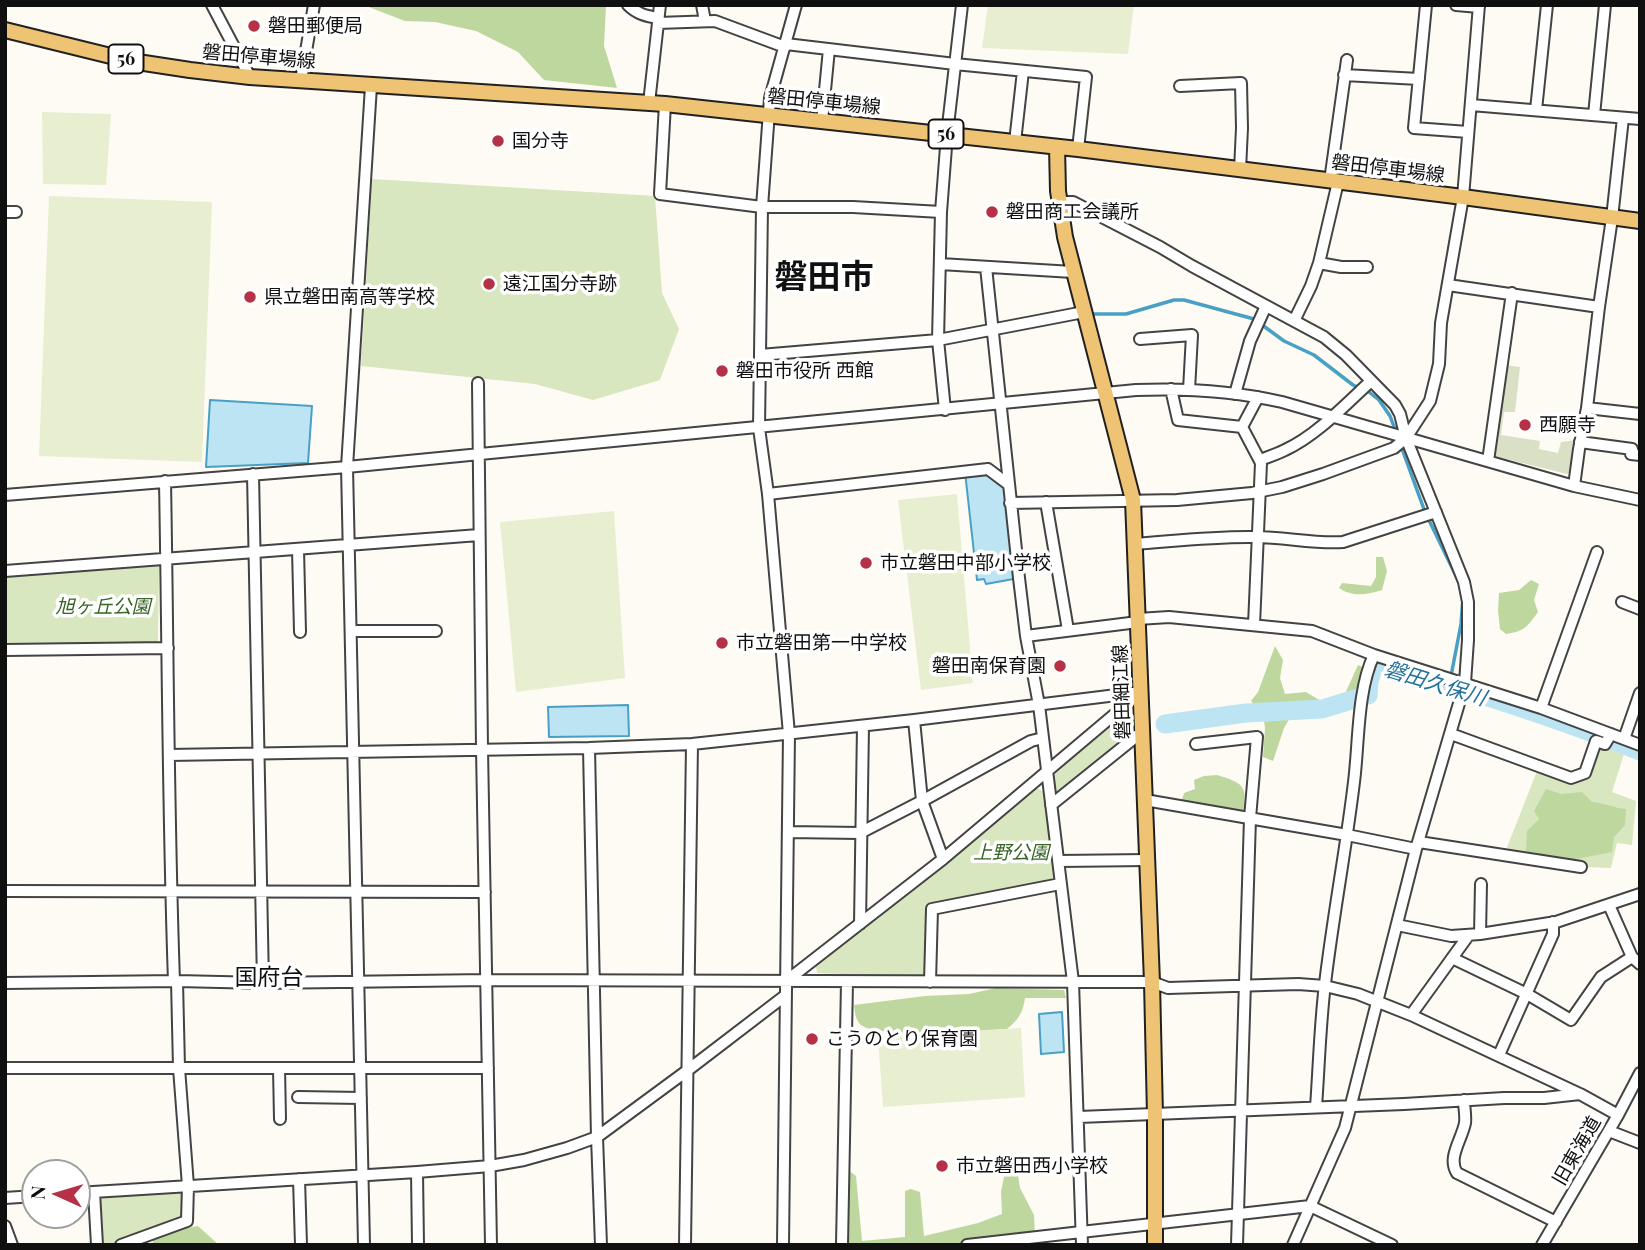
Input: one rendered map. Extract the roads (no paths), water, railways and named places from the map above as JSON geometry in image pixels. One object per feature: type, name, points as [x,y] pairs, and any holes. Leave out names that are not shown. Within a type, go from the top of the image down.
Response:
[{"type":"main road","name":"磐田停車場線","points":[[5,30],[131,61],[190,70],[371,86],[665,104],[1078,149],[1640,221]]},
{"type":"main road","name":"磐田細江線","points":[[1057,147],[1060,202],[1073,272],[1133,500],[1152,982],[1155,1245]]},
{"type":"street","points":[[212,5],[250,77]]},
{"type":"street","points":[[301,80],[314,5]]},
{"type":"street","points":[[628,5],[642,15],[658,21],[715,22],[786,45],[1086,77],[1078,149]]},
{"type":"street","points":[[649,103],[660,5]]},
{"type":"street","points":[[702,5],[705,21]]},
{"type":"street","points":[[783,1245],[789,734],[768,494],[759,428],[762,207],[770,98],[796,5]]},
{"type":"street","points":[[945,410],[938,340],[941,212],[962,5]]},
{"type":"street","points":[[1426,5],[1414,128],[1468,132]]},
{"type":"street","points":[[1010,503],[1177,500],[1259,491],[1323,474],[1394,448],[1406,438],[1430,401],[1438,365],[1441,323],[1463,197],[1479,6],[1456,5]]},
{"type":"street","points":[[1536,110],[1546,5]]},
{"type":"street","points":[[1594,115],[1605,5]]},
{"type":"street","points":[[822,121],[829,49]]},
{"type":"street","points":[[1294,321],[1319,263],[1334,181],[1347,60]]},
{"type":"street","points":[[1015,142],[1023,71]]},
{"type":"street","points":[[1345,75],[1419,79]]},
{"type":"street","points":[[1181,86],[1241,83],[1240,170]]},
{"type":"street","points":[[364,1245],[347,467],[371,86]]},
{"type":"street","points":[[665,104],[660,194],[762,207],[853,207],[941,212]]},
{"type":"street","points":[[1471,105],[1640,119]]},
{"type":"street","points":[[1574,486],[1587,408],[1623,118]]},
{"type":"street","points":[[1060,202],[1073,202],[1160,247],[1324,337],[1346,355],[1395,405],[1400,414],[1406,438],[1464,582],[1468,602],[1465,683],[1418,846],[1352,1106],[1345,1128],[1293,1245]]},
{"type":"street","points":[[1319,263],[1341,267],[1367,267]]},
{"type":"street","points":[[940,264],[1073,272]]},
{"type":"street","points":[[986,267],[1026,636],[1039,705],[1073,982],[1082,1245]]},
{"type":"street","points":[[1448,285],[1599,307]]},
{"type":"street","points":[[1488,461],[1512,293]]},
{"type":"street","points":[[1235,394],[1250,341],[1266,306]]},
{"type":"street","points":[[760,355],[938,340],[1084,312]]},
{"type":"street","points":[[1140,340],[1192,335],[1189,390]]},
{"type":"street","points":[[1260,460],[1286,450],[1320,428],[1371,381]]},
{"type":"street","points":[[478,383],[492,1245]]},
{"type":"street","points":[[1171,389],[1178,419],[1242,428]]},
{"type":"street","points":[[5,495],[347,467],[1171,389],[1258,397],[1574,486],[1640,500]]},
{"type":"street","points":[[1242,428],[1258,397]]},
{"type":"street","points":[[1587,408],[1640,414]]},
{"type":"street","points":[[1242,428],[1260,460],[1254,625]]},
{"type":"street","points":[[1580,442],[1632,449],[1631,454],[1640,455]]},
{"type":"street","points":[[768,494],[988,469],[1008,484]]},
{"type":"street","points":[[253,474],[262,983]]},
{"type":"street","points":[[121,1245],[187,1221],[188,1186],[178,1068],[171,891],[164,481]]},
{"type":"street","points":[[1046,502],[1068,630]]},
{"type":"street","points":[[1135,544],[1258,537],[1329,543],[1436,512]]},
{"type":"street","points":[[5,571],[479,535]]},
{"type":"street","points":[[298,549],[300,632]]},
{"type":"street","points":[[1541,708],[1597,552]]},
{"type":"street","points":[[1622,602],[1640,609]]},
{"type":"street","points":[[1026,636],[1169,617],[1312,631],[1374,655],[1541,708],[1640,745]]},
{"type":"street","points":[[351,631],[436,631]]},
{"type":"street","points":[[5,650],[168,648]]},
{"type":"street","points":[[1316,1107],[1325,986],[1357,759],[1363,684],[1374,655]]},
{"type":"street","points":[[169,755],[692,744],[1141,692]]},
{"type":"street","points":[[785,982],[943,859],[1141,692]]},
{"type":"street","points":[[1624,739],[1640,693]]},
{"type":"street","points":[[914,720],[922,801],[943,859]]},
{"type":"street","points":[[860,923],[863,726]]},
{"type":"street","points":[[1051,805],[1143,731]]},
{"type":"street","points":[[1451,734],[1571,778],[1585,773],[1597,741],[1605,744],[1611,734]]},
{"type":"street","points":[[1196,744],[1257,737],[1250,818],[1237,1245]]},
{"type":"street","points":[[788,832],[860,833],[1031,741],[1042,738]]},
{"type":"street","points":[[685,1245],[692,744]]},
{"type":"street","points":[[589,748],[601,1245]]},
{"type":"street","points":[[1145,800],[1418,846],[1581,867]]},
{"type":"street","points":[[1058,861],[1148,860]]},
{"type":"street","points":[[930,982],[932,909],[1060,884]]},
{"type":"street","points":[[1411,1015],[1452,958],[1474,935],[1481,884]]},
{"type":"street","points":[[5,891],[485,892]]},
{"type":"street","points":[[1397,925],[1451,936],[1474,935],[1553,922],[1640,894]]},
{"type":"street","points":[[1452,958],[1527,994],[1571,1020],[1601,977],[1636,961],[1609,905]]},
{"type":"street","points":[[1499,1055],[1553,934],[1553,922]]},
{"type":"street","points":[[5,983],[487,980],[1152,982],[1168,988],[1276,984],[1325,986],[1357,994],[1411,1015],[1580,1094],[1618,1115]]},
{"type":"street","points":[[842,1245],[847,982]]},
{"type":"street","points":[[91,1192],[417,1172],[490,1166],[524,1160],[597,1137],[786,995]]},
{"type":"street","points":[[5,1068],[488,1068]]},
{"type":"street","points":[[279,1068],[280,1119]]},
{"type":"street","name":"旧東海道","points":[[1542,1245],[1640,1073]]},
{"type":"street","points":[[1079,1117],[1544,1098],[1580,1094]]},
{"type":"street","points":[[298,1097],[361,1098]]},
{"type":"street","points":[[1464,1100],[1465,1122],[1453,1168],[1457,1173],[1556,1222]]},
{"type":"street","points":[[1609,1130],[1640,1143]]},
{"type":"street","points":[[417,1172],[418,1245]]},
{"type":"street","points":[[299,1178],[301,1245]]},
{"type":"street","points":[[94,1192],[97,1245]]},
{"type":"street","points":[[967,1245],[1310,1206],[1392,1245]]},
{"type":"street","points":[[5,1226],[12,1245]]},
{"type":"water","points":[[210,400],[312,406],[308,463],[206,467]]},
{"type":"water","points":[[985,469],[1004,481],[1019,578],[986,584],[984,579],[977,580],[965,472]]},
{"type":"water","points":[[628,705],[629,736],[549,737],[548,707]]},
{"type":"water","points":[[1062,1012],[1064,1052],[1041,1054],[1039,1014]]},
{"type":"waterway","points":[[1093,314],[1126,314],[1174,300],[1184,300],[1254,319],[1284,341],[1314,355],[1353,385],[1369,392],[1379,400],[1390,416],[1396,432]]},
{"type":"waterway","points":[[1401,446],[1425,512],[1458,580]]},
{"type":"waterway","points":[[1451,676],[1463,598]]},
{"type":"waterway","name":"磐田久保川","points":[[1165,724],[1246,713],[1322,709],[1368,695],[1374,665],[1379,664],[1511,704],[1640,751]]},
{"type":"place","name":"磐田郵便局","points":[[254,26]]},
{"type":"place","name":"国分寺","points":[[498,141]]},
{"type":"place","name":"磐田商工会議所","points":[[992,212]]},
{"type":"place","name":"遠江国分寺跡","points":[[489,284]]},
{"type":"place","name":"県立磐田南高等学校","points":[[250,297]]},
{"type":"place","name":"磐田市役所 西館","points":[[722,371]]},
{"type":"place","name":"西願寺","points":[[1525,425]]},
{"type":"place","name":"市立磐田中部小学校","points":[[866,563]]},
{"type":"place","name":"市立磐田第一中学校","points":[[722,643]]},
{"type":"place","name":"磐田南保育園","points":[[1060,666]]},
{"type":"place","name":"こうのとり保育園","points":[[812,1039]]},
{"type":"place","name":"市立磐田西小学校","points":[[942,1166]]},
{"type":"district","name":"磐田市","points":[[824,278]]},
{"type":"district","name":"国府台","points":[[269,978]]},
{"type":"park label","name":"旭ヶ丘公園","points":[[103,607]]},
{"type":"park label","name":"上野公園","points":[[1011,853]]}]
